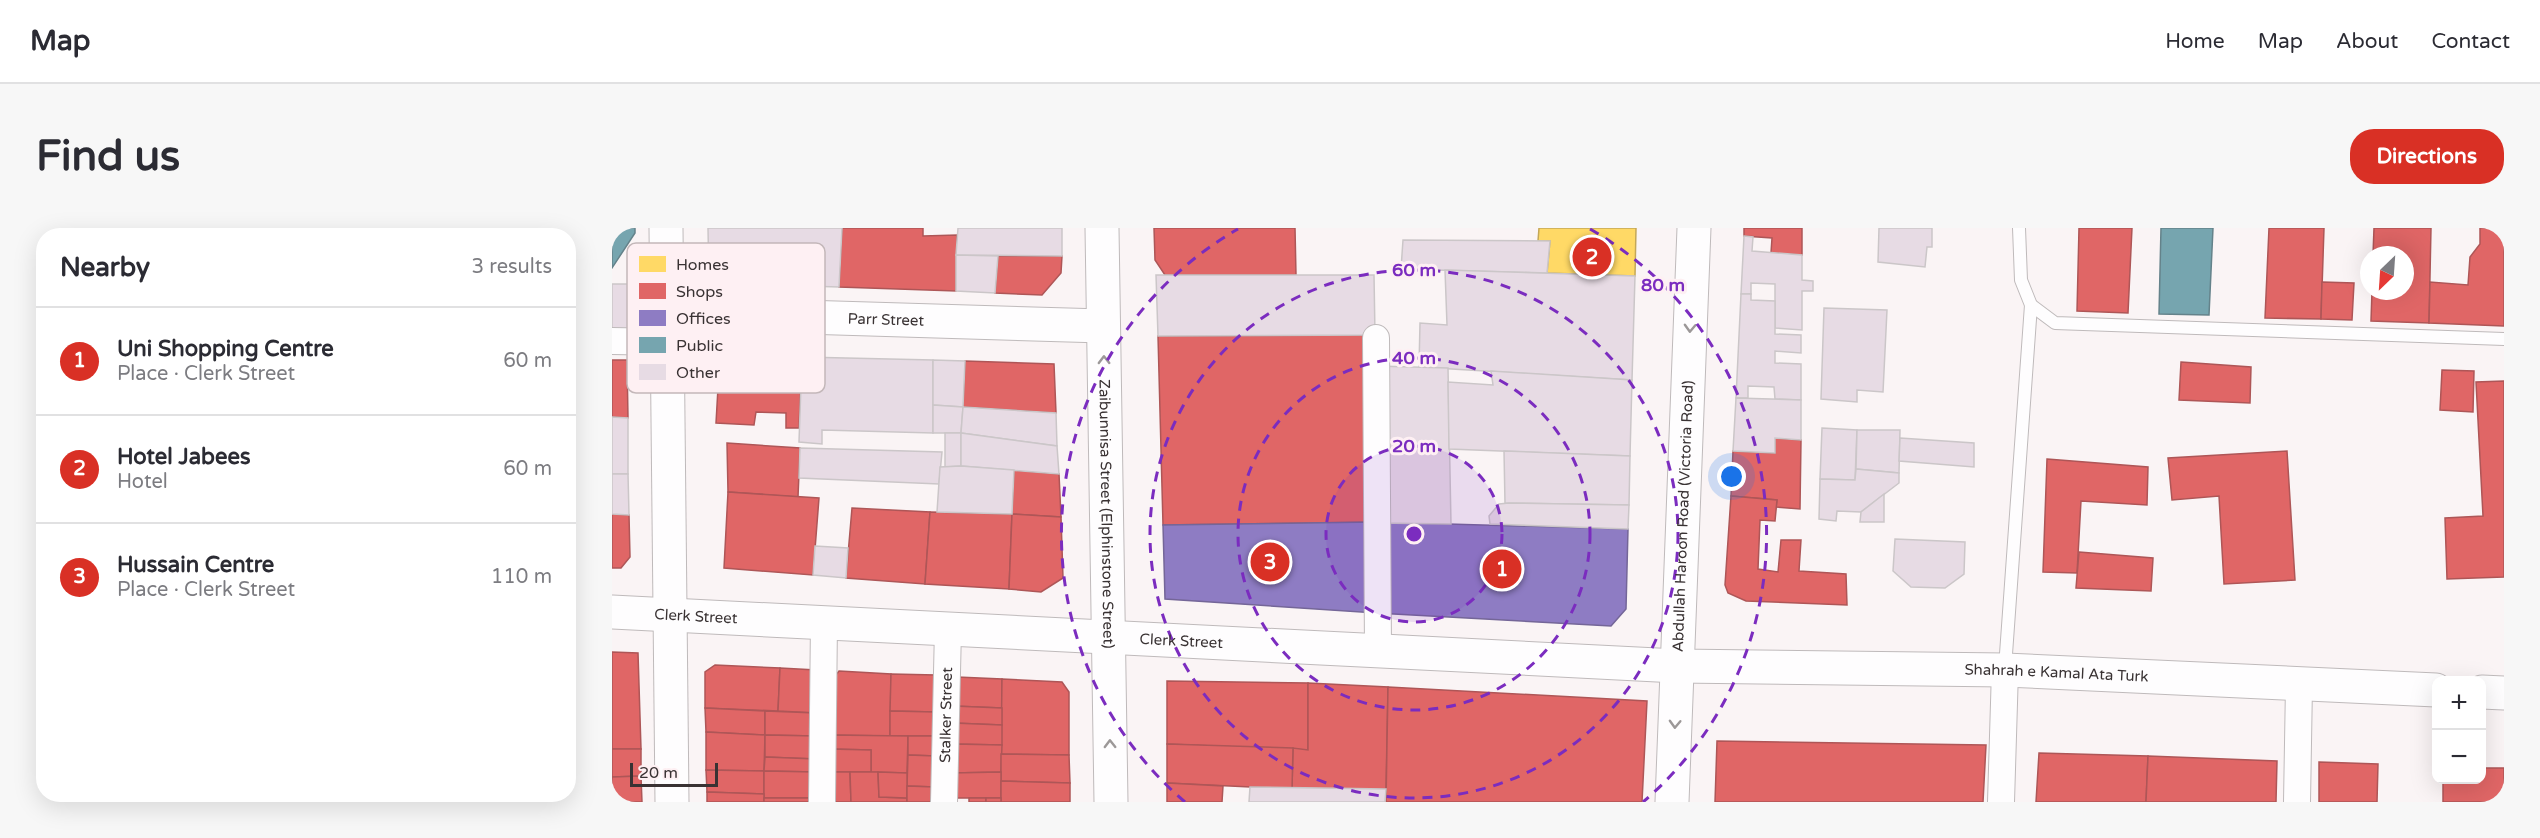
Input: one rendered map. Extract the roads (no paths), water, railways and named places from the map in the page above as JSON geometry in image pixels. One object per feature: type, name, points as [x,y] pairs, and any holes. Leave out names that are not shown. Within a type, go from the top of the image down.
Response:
[{"type":"street","points":[[666,228],[666,243]]},
{"type":"street","name":"Zaibunnisa Street (Elphinstone Street)","points":[[1102,228],[1111,802]]},
{"type":"street","name":"Abdullah Haroon Road (Victoria Road)","points":[[1671,802],[1694,228]]},
{"type":"street","name":"Parr Street","points":[[825,327],[1104,326]]},
{"type":"street","points":[[612,340],[627,337]]},
{"type":"street","points":[[1376,338],[1378,650]]},
{"type":"street","points":[[668,393],[672,802]]},
{"type":"street","name":"Clerk Street","points":[[612,612],[1677,666]]},
{"type":"street","points":[[822,802],[824,622]]},
{"type":"street","name":"Stalker Street","points":[[944,802],[948,629]]},
{"type":"street","name":"Shahrah e Kamal Ata Turk","points":[[1677,666],[2005,670],[2432,690]]},
{"type":"street","points":[[2001,802],[2005,670]]},
{"type":"street","points":[[2297,802],[2300,685]]},
{"type":"street","points":[[2486,692],[2504,693]]},
{"type":"lane","points":[[2005,670],[2031,305],[2021,280],[2019,228]]},
{"type":"lane","points":[[2031,305],[2055,323],[2504,339]]},
{"type":"place","name":"Hotel Jabees","points":[[1592,257]]},
{"type":"place","name":"Hussain Centre","points":[[1270,562]]},
{"type":"place","name":"Uni Shopping Centre","points":[[1502,569]]}]
